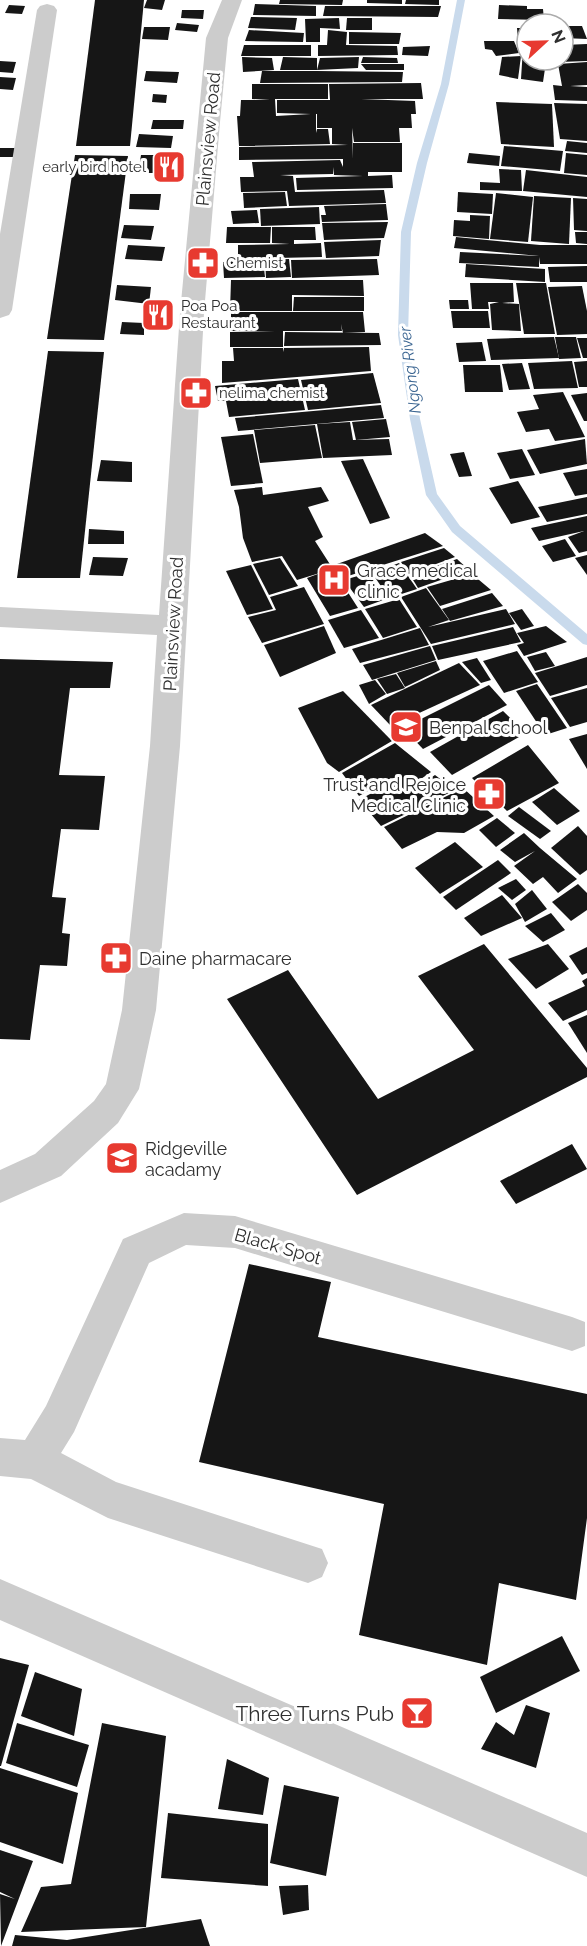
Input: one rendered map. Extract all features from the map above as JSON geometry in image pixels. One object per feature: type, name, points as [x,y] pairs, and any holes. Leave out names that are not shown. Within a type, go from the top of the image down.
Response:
[{"type":"street","name":"Plainsview Road","points":[[0,1187],[48,1165],[106,1112],[122,1089],[139,1010],[149,924],[170,679],[192,313],[216,48],[217,38],[232,0]]},
{"type":"street","points":[[0,310],[5,234],[47,10]]},
{"type":"street","points":[[0,617],[172,626]]},
{"type":"street","name":"Black Spot","points":[[17,1458],[60,1419],[136,1251],[184,1229],[234,1232],[572,1334]]},
{"type":"street","points":[[17,1458],[108,1499],[308,1563]]},
{"type":"street","points":[[0,1599],[587,1856]]},
{"type":"building","points":[[95,0],[144,0],[130,146],[76,146]]},
{"type":"building","points":[[147,0],[165,0],[162,10],[144,8]]},
{"type":"building","points":[[280,0],[343,0],[342,5],[279,4]]},
{"type":"building","points":[[367,0],[402,0],[402,4],[367,3]]},
{"type":"building","points":[[406,0],[439,0],[439,5],[405,4]]},
{"type":"building","points":[[255,4],[316,6],[316,16],[253,15]]},
{"type":"building","points":[[9,5],[25,6],[22,14],[5,13]]},
{"type":"building","points":[[499,5],[543,9],[543,12],[515,12],[515,19],[498,19]]},
{"type":"building","points":[[325,6],[441,6],[438,17],[323,16]]},
{"type":"building","points":[[182,10],[204,10],[203,19],[181,18]]},
{"type":"building","points":[[251,17],[297,18],[295,30],[248,28]]},
{"type":"building","points":[[339,18],[340,29],[320,28],[320,42],[306,42],[305,19]]},
{"type":"building","points":[[347,18],[372,18],[372,30],[346,30]]},
{"type":"building","points":[[177,23],[199,25],[197,32],[175,30]]},
{"type":"building","points":[[575,26],[582,26],[587,39],[575,38]]},
{"type":"building","points":[[144,27],[170,27],[168,40],[142,39]]},
{"type":"building","points":[[249,30],[304,33],[303,42],[245,41]]},
{"type":"building","points":[[328,30],[347,32],[346,45],[397,46],[398,55],[318,56],[318,45],[327,45]]},
{"type":"building","points":[[349,32],[401,33],[399,44],[349,44]]},
{"type":"building","points":[[484,41],[514,41],[515,43],[515,54],[496,56],[492,50],[485,49]]},
{"type":"building","points":[[575,44],[587,44],[587,61],[575,61]]},
{"type":"building","points":[[244,45],[311,45],[311,56],[241,56]]},
{"type":"building","points":[[430,46],[428,56],[402,55],[403,47]]},
{"type":"building","points":[[515,56],[515,72],[519,72],[518,79],[499,75],[502,57]]},
{"type":"building","points":[[242,57],[272,58],[274,70],[243,72]]},
{"type":"building","points":[[283,57],[317,58],[317,70],[280,70]]},
{"type":"building","points":[[359,57],[358,68],[317,70],[320,58]]},
{"type":"building","points":[[363,57],[397,58],[398,63],[361,63]]},
{"type":"building","points":[[0,61],[16,62],[13,73],[0,72]]},
{"type":"building","points":[[587,62],[587,85],[570,86],[587,87],[587,101],[555,100],[553,85],[562,86],[559,72],[575,72],[575,63]]},
{"type":"building","points":[[361,64],[404,64],[404,70],[366,70]]},
{"type":"building","points":[[146,71],[179,72],[177,83],[144,81]]},
{"type":"building","points":[[262,71],[403,72],[402,82],[260,83]]},
{"type":"building","points":[[521,72],[544,72],[543,82],[521,79]]},
{"type":"building","points":[[0,77],[16,78],[13,90],[0,89]]},
{"type":"building","points":[[421,83],[423,99],[361,99],[415,101],[416,114],[411,114],[412,128],[399,128],[400,142],[354,142],[352,128],[353,159],[353,143],[402,143],[402,172],[368,172],[368,176],[392,175],[393,188],[297,190],[296,178],[363,176],[334,175],[333,167],[333,174],[280,175],[293,176],[295,192],[384,190],[386,203],[289,206],[287,191],[241,192],[240,177],[254,177],[252,162],[340,160],[343,167],[343,159],[239,160],[239,147],[348,145],[332,144],[332,128],[317,128],[316,114],[316,133],[317,129],[328,129],[330,144],[239,146],[237,116],[240,116],[241,100],[270,100],[252,99],[252,84],[328,84],[328,99],[275,99],[276,116],[311,114],[277,113],[277,100],[330,100],[329,84]]},
{"type":"building","points":[[153,94],[167,95],[166,103],[152,102]]},
{"type":"building","points":[[496,102],[552,104],[554,147],[501,144]]},
{"type":"building","points":[[554,103],[587,104],[587,141],[560,139]]},
{"type":"building","points":[[153,120],[184,120],[183,129],[151,129]]},
{"type":"building","points":[[139,134],[173,136],[171,148],[136,147]]},
{"type":"building","points":[[567,141],[587,143],[587,153],[565,151]]},
{"type":"building","points":[[504,146],[563,151],[560,171],[501,166]]},
{"type":"building","points":[[0,148],[19,148],[19,157],[0,157]]},
{"type":"building","points":[[469,153],[500,156],[499,166],[467,163]]},
{"type":"building","points":[[566,153],[587,155],[587,175],[564,173]]},
{"type":"building","points":[[75,155],[128,156],[104,340],[47,339]]},
{"type":"building","points":[[141,155],[184,155],[182,173],[138,173]]},
{"type":"building","points":[[499,169],[521,170],[522,191],[480,190],[480,182],[500,183]]},
{"type":"building","points":[[526,170],[587,177],[587,197],[523,191]]},
{"type":"building","points":[[285,192],[287,206],[244,208],[243,193]]},
{"type":"building","points":[[458,192],[493,194],[492,214],[457,212]]},
{"type":"building","points":[[496,193],[533,197],[528,242],[490,239]]},
{"type":"building","points":[[130,194],[161,194],[159,210],[129,209]]},
{"type":"building","points":[[534,196],[571,198],[569,244],[531,241]]},
{"type":"building","points":[[573,198],[587,199],[587,231],[574,230]]},
{"type":"building","points":[[386,204],[388,220],[322,222],[321,215],[326,215],[324,206]]},
{"type":"building","points":[[319,207],[320,224],[261,226],[260,209]]},
{"type":"building","points":[[257,210],[259,223],[233,224],[231,211]]},
{"type":"building","points":[[470,215],[490,216],[489,239],[453,236],[454,220],[470,221]]},
{"type":"building","points":[[388,222],[384,238],[324,240],[322,223]]},
{"type":"building","points":[[124,225],[154,226],[151,240],[121,238]]},
{"type":"building","points":[[227,227],[271,227],[270,243],[226,243]]},
{"type":"building","points":[[272,227],[315,227],[316,240],[294,240],[294,244],[321,243],[322,257],[238,259],[238,245],[290,244],[272,243]]},
{"type":"building","points":[[575,232],[587,232],[587,244],[576,243]]},
{"type":"building","points":[[456,237],[540,245],[587,245],[587,264],[540,264],[539,257],[539,267],[459,263],[460,252],[539,256],[454,248]]},
{"type":"building","points":[[381,240],[379,256],[326,258],[324,242]]},
{"type":"building","points":[[128,245],[165,247],[162,261],[125,259]]},
{"type":"building","points":[[289,259],[291,277],[266,278],[265,260]]},
{"type":"building","points":[[377,259],[379,275],[292,278],[291,260]]},
{"type":"building","points":[[263,260],[265,277],[224,278],[223,262]]},
{"type":"building","points":[[466,264],[545,269],[545,282],[465,277]]},
{"type":"building","points":[[587,266],[587,282],[550,282],[548,267]]},
{"type":"building","points":[[231,280],[363,280],[364,296],[292,295],[292,311],[230,311]]},
{"type":"building","points":[[470,283],[513,283],[514,302],[502,303],[519,304],[521,331],[492,330],[490,304],[499,302],[488,302],[489,309],[472,309]]},
{"type":"building","points":[[516,283],[546,283],[555,334],[524,334]]},
{"type":"building","points":[[117,285],[151,287],[149,304],[115,300]]},
{"type":"building","points":[[582,286],[587,311],[587,334],[557,335],[548,287]]},
{"type":"building","points":[[294,297],[364,297],[364,311],[293,311]]},
{"type":"building","points":[[449,300],[468,300],[469,309],[450,309]]},
{"type":"building","points":[[451,311],[488,311],[490,328],[453,328]]},
{"type":"building","points":[[231,312],[363,312],[365,332],[343,333],[341,324],[342,331],[283,331],[283,347],[230,347],[230,332],[275,332],[231,331]]},
{"type":"building","points":[[122,322],[144,323],[144,335],[120,334]]},
{"type":"building","points":[[285,332],[379,333],[381,345],[284,346]]},
{"type":"building","points":[[554,337],[559,358],[491,360],[487,339]]},
{"type":"building","points":[[555,337],[576,337],[581,358],[559,359]]},
{"type":"building","points":[[577,338],[587,338],[587,358],[583,358]]},
{"type":"building","points":[[482,342],[486,361],[459,362],[456,343]]},
{"type":"building","points":[[369,347],[371,371],[222,383],[222,361],[234,361],[233,348],[283,348],[284,352],[284,348]]},
{"type":"building","points":[[48,351],[104,352],[80,578],[17,578]]},
{"type":"building","points":[[572,361],[578,388],[534,389],[528,363]]},
{"type":"building","points":[[587,361],[587,387],[579,387],[574,362]]},
{"type":"building","points":[[522,363],[530,389],[509,390],[502,364]]},
{"type":"building","points":[[463,365],[500,365],[503,392],[465,392]]},
{"type":"building","points":[[373,373],[381,403],[308,410],[301,380]]},
{"type":"building","points":[[298,379],[305,410],[229,417],[226,401],[218,401],[215,386]]},
{"type":"building","points":[[563,392],[585,437],[555,441],[549,429],[526,432],[517,412],[539,409],[533,395]]},
{"type":"building","points":[[587,393],[587,421],[584,421],[571,395]]},
{"type":"building","points":[[381,405],[384,418],[238,431],[235,418]]},
{"type":"building","points":[[386,419],[390,437],[356,440],[352,422]]},
{"type":"building","points":[[350,422],[353,440],[389,439],[392,455],[323,458],[317,424]]},
{"type":"building","points":[[315,425],[322,458],[260,463],[254,430]]},
{"type":"building","points":[[253,434],[263,483],[231,486],[221,437]]},
{"type":"building","points":[[585,439],[587,464],[540,474],[527,450]]},
{"type":"building","points":[[522,449],[535,475],[510,479],[497,453]]},
{"type":"building","points":[[464,452],[472,476],[459,477],[450,454]]},
{"type":"building","points":[[363,459],[390,518],[370,524],[341,461]]},
{"type":"building","points":[[101,460],[132,462],[132,482],[97,481]]},
{"type":"building","points":[[587,469],[587,494],[575,496],[563,473]]},
{"type":"building","points":[[518,481],[540,517],[511,524],[489,488]]},
{"type":"building","points":[[262,487],[263,495],[321,487],[329,501],[308,507],[323,537],[315,541],[358,608],[330,616],[307,578],[323,572],[297,580],[282,556],[252,562],[243,538],[234,490]]},
{"type":"building","points":[[587,497],[587,514],[547,522],[538,507]]},
{"type":"building","points":[[587,516],[587,551],[579,553],[568,537],[584,531],[539,541],[531,528]]},
{"type":"building","points":[[89,529],[124,531],[124,544],[88,544]]},
{"type":"building","points":[[425,533],[443,546],[348,576],[337,564]]},
{"type":"building","points":[[565,539],[576,556],[553,562],[542,546]]},
{"type":"building","points":[[444,548],[455,557],[409,574],[401,562]]},
{"type":"building","points":[[587,555],[587,575],[575,558]]},
{"type":"building","points":[[93,557],[128,558],[123,576],[89,575]]},
{"type":"building","points":[[280,558],[298,586],[269,595],[253,564]]},
{"type":"building","points":[[457,559],[469,570],[418,588],[410,575]]},
{"type":"building","points":[[399,563],[417,589],[389,598],[372,573]]},
{"type":"building","points":[[251,565],[273,609],[247,615],[226,571]]},
{"type":"building","points":[[368,573],[386,599],[364,607],[344,580]]},
{"type":"building","points":[[472,574],[491,590],[440,606],[427,587]]},
{"type":"building","points":[[304,587],[324,624],[262,643],[248,617],[276,610],[270,597]]},
{"type":"building","points":[[426,588],[449,620],[428,627],[506,609],[515,624],[431,644],[401,597]]},
{"type":"building","points":[[492,593],[503,606],[450,621],[442,609]]},
{"type":"building","points":[[399,599],[417,627],[383,638],[365,609]]},
{"type":"building","points":[[522,609],[534,626],[521,630],[509,613]]},
{"type":"building","points":[[361,610],[379,638],[344,648],[328,620]]},
{"type":"building","points":[[324,626],[336,653],[280,677],[264,645]]},
{"type":"building","points":[[546,626],[567,642],[524,656],[517,645],[524,643],[517,633]]},
{"type":"building","points":[[513,627],[521,642],[438,660],[432,646]]},
{"type":"building","points":[[420,628],[429,645],[360,663],[352,649]]},
{"type":"building","points":[[430,646],[436,660],[372,680],[363,665]]},
{"type":"building","points":[[517,651],[538,682],[504,693],[483,661]]},
{"type":"building","points":[[546,652],[555,666],[535,671],[527,657]]},
{"type":"building","points":[[587,657],[587,685],[550,696],[535,673]]},
{"type":"building","points":[[477,658],[491,680],[481,683],[462,662]]},
{"type":"building","points":[[0,659],[113,662],[110,688],[70,688],[59,775],[105,776],[99,830],[61,829],[52,897],[66,898],[62,933],[70,934],[67,966],[40,965],[30,1040],[0,1039]]},
{"type":"building","points":[[436,661],[440,670],[405,687],[397,673]]},
{"type":"building","points":[[459,663],[480,685],[391,726],[371,705]]},
{"type":"building","points":[[396,674],[405,688],[387,694],[377,679]]},
{"type":"building","points":[[375,680],[386,694],[369,704],[359,685]]},
{"type":"building","points":[[537,684],[567,728],[545,735],[516,691]]},
{"type":"building","points":[[489,685],[507,705],[423,749],[403,728]]},
{"type":"building","points":[[587,688],[587,722],[570,727],[551,698]]},
{"type":"building","points":[[343,691],[392,741],[339,772],[327,763],[298,708]]},
{"type":"building","points":[[503,711],[526,733],[452,775],[430,752]]},
{"type":"building","points":[[587,734],[587,769],[569,739]]},
{"type":"building","points":[[395,743],[431,772],[405,790],[391,778],[359,796],[342,773]]},
{"type":"building","points":[[528,745],[559,783],[507,811],[496,800],[491,803],[477,789],[481,787],[472,778]]},
{"type":"building","points":[[435,775],[455,790],[381,826],[359,800],[392,782],[406,794]]},
{"type":"building","points":[[463,788],[494,816],[464,833],[437,832],[402,849],[384,827]]},
{"type":"building","points":[[554,788],[580,811],[557,825],[532,802]]},
{"type":"building","points":[[519,807],[551,831],[540,839],[508,816]]},
{"type":"building","points":[[497,818],[515,833],[496,847],[479,830]]},
{"type":"building","points":[[578,826],[587,836],[587,870],[580,875],[551,848]]},
{"type":"building","points":[[524,833],[577,879],[558,893],[543,877],[533,884],[514,866],[535,851],[515,862],[500,850]]},
{"type":"building","points":[[455,842],[483,867],[440,894],[415,868]]},
{"type":"building","points":[[498,860],[511,873],[456,910],[443,897]]},
{"type":"building","points":[[516,879],[526,890],[512,900],[498,888]]},
{"type":"building","points":[[578,884],[587,893],[587,910],[571,921],[552,902]]},
{"type":"building","points":[[532,890],[547,909],[525,922],[515,904]]},
{"type":"building","points":[[502,895],[522,918],[481,936],[464,918]]},
{"type":"building","points":[[551,913],[565,930],[543,942],[525,926]]},
{"type":"building","points":[[484,944],[587,1068],[587,1077],[357,1195],[227,999],[288,970],[378,1099],[474,1050],[418,976]]},
{"type":"building","points":[[548,944],[569,969],[536,989],[508,959]]},
{"type":"building","points":[[587,947],[587,973],[582,975],[569,956]]},
{"type":"building","points":[[587,978],[587,1010],[563,1021],[548,1003],[585,986],[582,981]]},
{"type":"building","points":[[587,1015],[587,1053],[568,1023]]},
{"type":"building","points":[[572,1144],[587,1169],[516,1204],[500,1181]]},
{"type":"building","points":[[249,1264],[331,1282],[318,1337],[587,1394],[587,1518],[576,1600],[499,1583],[487,1665],[359,1635],[384,1504],[199,1462]]},
{"type":"building","points":[[562,1636],[580,1671],[496,1713],[480,1677]]},
{"type":"building","points":[[0,1658],[29,1665],[1,1766],[0,1766]]},
{"type":"building","points":[[35,1672],[82,1689],[74,1736],[21,1716]]},
{"type":"building","points":[[526,1705],[550,1713],[536,1768],[481,1749],[496,1722],[514,1735]]},
{"type":"building","points":[[17,1723],[89,1745],[77,1787],[6,1763]]},
{"type":"building","points":[[102,1723],[166,1736],[146,1927],[21,1932],[41,1887],[71,1884]]},
{"type":"building","points":[[227,1759],[269,1778],[263,1815],[218,1809]]},
{"type":"building","points":[[0,1768],[78,1793],[63,1864],[0,1842]]},
{"type":"building","points":[[284,1785],[339,1797],[326,1876],[270,1863]]},
{"type":"building","points":[[168,1813],[268,1824],[268,1886],[161,1878]]},
{"type":"building","points":[[0,1850],[33,1861],[1,1946],[0,1894],[15,1899],[0,1892]]},
{"type":"building","points":[[308,1885],[309,1910],[283,1915],[279,1886]]},
{"type":"building","points":[[201,1919],[210,1946],[12,1946],[15,1935],[67,1940]]},
{"type":"waterway","name":"Ngong River","points":[[461,0],[445,84],[422,163],[406,232],[403,335],[415,419],[432,495],[456,529],[587,641]]},
{"type":"place","name":"early bird hotel","points":[[169,167]]},
{"type":"place","name":"Chemist","points":[[203,263]]},
{"type":"place","name":"Poa Poa Restaurant","points":[[158,315]]},
{"type":"place","name":"nelima chemist","points":[[196,393]]},
{"type":"place","name":"Grace medical clinic","points":[[334,580]]},
{"type":"place","name":"Benpal school","points":[[406,727]]},
{"type":"place","name":"Trust and Rejoice Medical Clinic","points":[[489,794]]},
{"type":"place","name":"Daine pharmacare","points":[[116,958]]},
{"type":"place","name":"Ridgeville acadamy","points":[[122,1158]]},
{"type":"place","name":"Three Turns Pub","points":[[417,1713]]}]
